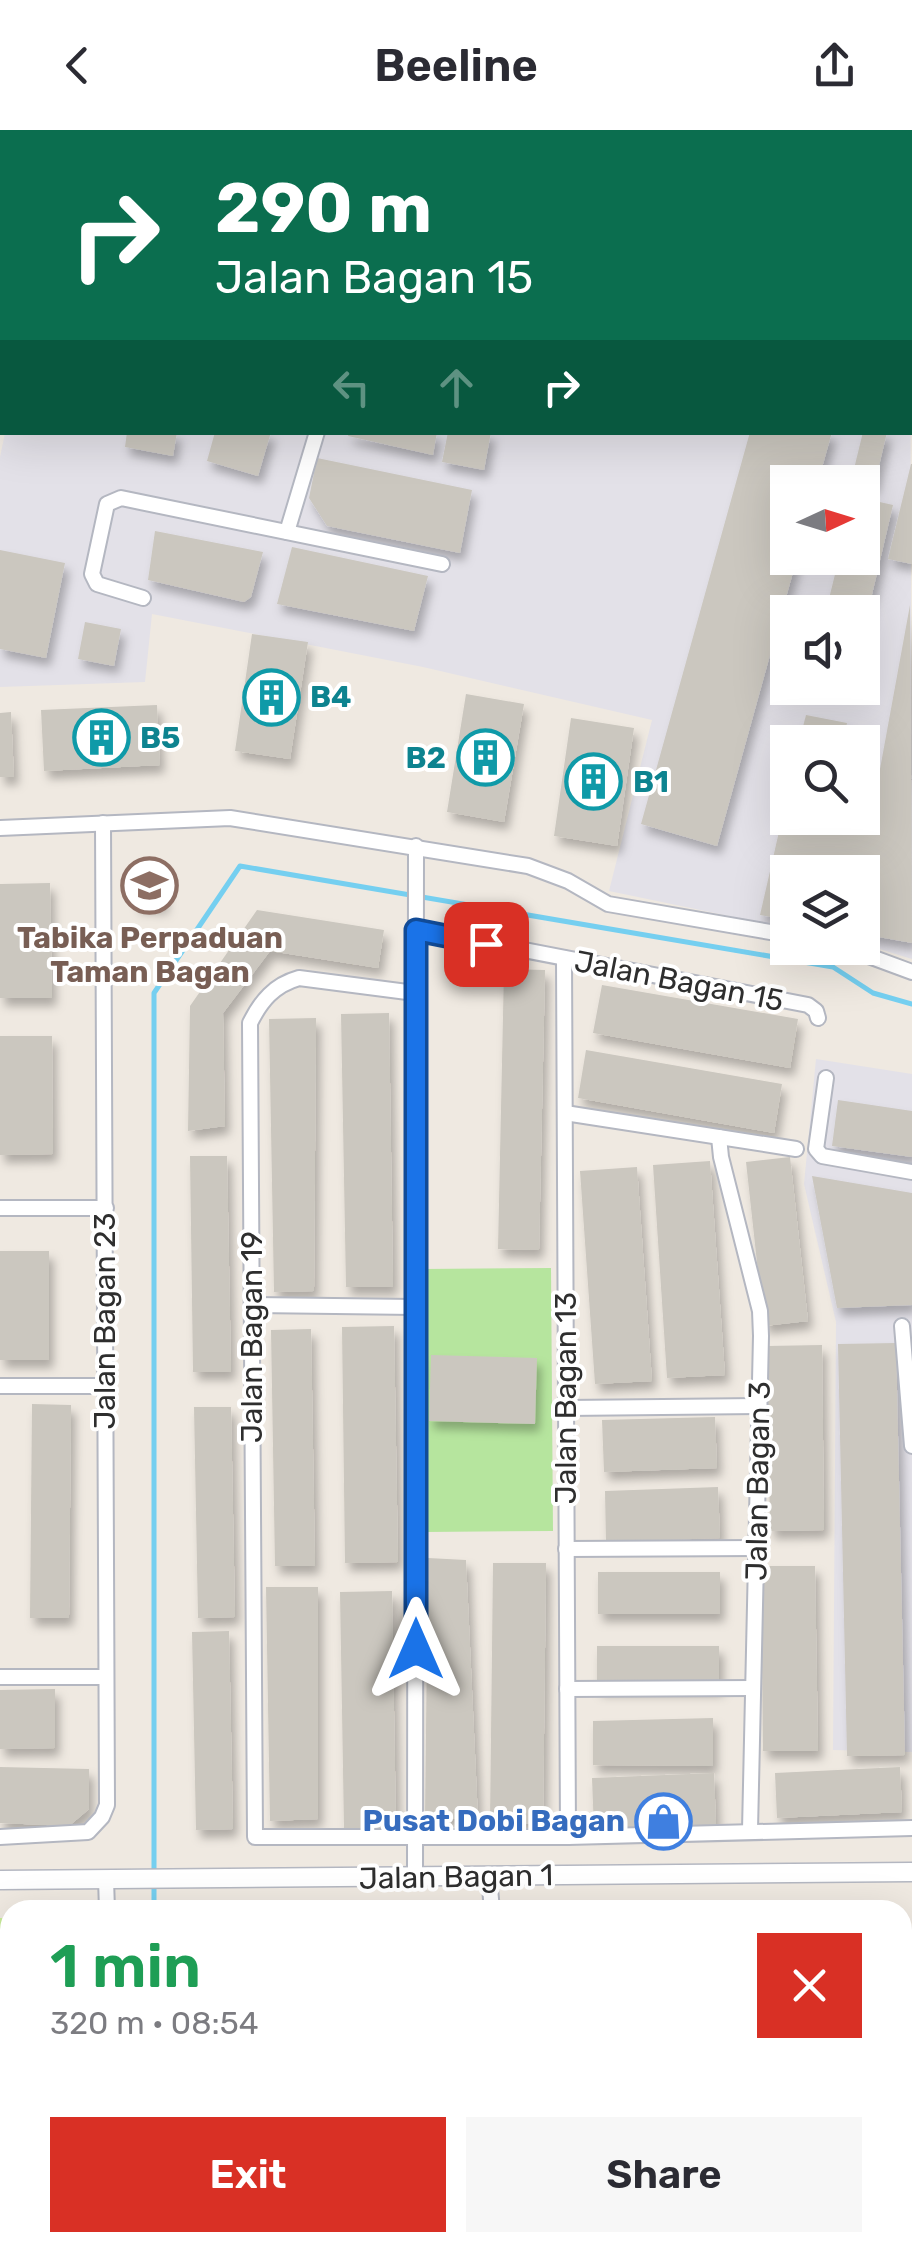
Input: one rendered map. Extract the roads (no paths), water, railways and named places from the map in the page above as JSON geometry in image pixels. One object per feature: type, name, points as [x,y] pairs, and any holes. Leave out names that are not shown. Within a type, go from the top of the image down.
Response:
[{"type":"street","points":[[287,532],[317,435]]},
{"type":"street","points":[[142,598],[97,584],[92,574],[106,504],[112,500],[121,498],[442,564]]},
{"type":"street","points":[[0,828],[230,818],[528,866],[568,881],[608,904],[770,932]]},
{"type":"street","name":"Jalan Bagan 23","points":[[0,1837],[88,1832],[107,1806],[103,823]]},
{"type":"street","points":[[416,846],[416,1878]]},
{"type":"street","name":"Jalan Bagan 15","points":[[416,930],[808,1006],[818,1018]]},
{"type":"street","name":"Jalan Bagan 13","points":[[564,958],[568,1837]]},
{"type":"street","points":[[880,960],[912,972]]},
{"type":"street","name":"Jalan Bagan 19","points":[[254,1837],[250,1023],[276,988],[299,978],[416,992]]},
{"type":"street","points":[[826,1078],[816,1149],[822,1156],[912,1172]]},
{"type":"street","points":[[564,1114],[796,1149]]},
{"type":"street","name":"Jalan Bagan 3","points":[[719,1137],[760,1311],[750,1830]]},
{"type":"street","points":[[0,1208],[106,1208]]},
{"type":"street","points":[[252,1305],[416,1306]]},
{"type":"street","points":[[902,1326],[912,1446]]},
{"type":"street","points":[[0,1386],[105,1386]]},
{"type":"street","points":[[566,1408],[759,1406]]},
{"type":"street","points":[[566,1549],[756,1548]]},
{"type":"street","points":[[0,1678],[106,1677]]},
{"type":"street","points":[[567,1690],[753,1688]]},
{"type":"street","name":"Jalan Bagan 1","points":[[254,1837],[568,1837],[912,1828]]},
{"type":"street","name":"Jalan Bagan 1","points":[[0,1880],[912,1872]]},
{"type":"street","points":[[490,1877],[491,1900]]},
{"type":"street","points":[[109,1900],[114,1880]]},
{"type":"waterway","points":[[154,1900],[154,993],[240,866],[833,967],[873,993],[912,1004]]},
{"type":"place","name":"B4","points":[[271,697]]},
{"type":"place","name":"B5","points":[[101,738]]},
{"type":"place","name":"B2","points":[[485,758]]},
{"type":"place","name":"B1","points":[[594,782]]},
{"type":"place","name":"Tabika Perpaduan Taman Bagan","points":[[150,885]]},
{"type":"place","name":"Pusat Dobi Bagan","points":[[664,1821]]}]
